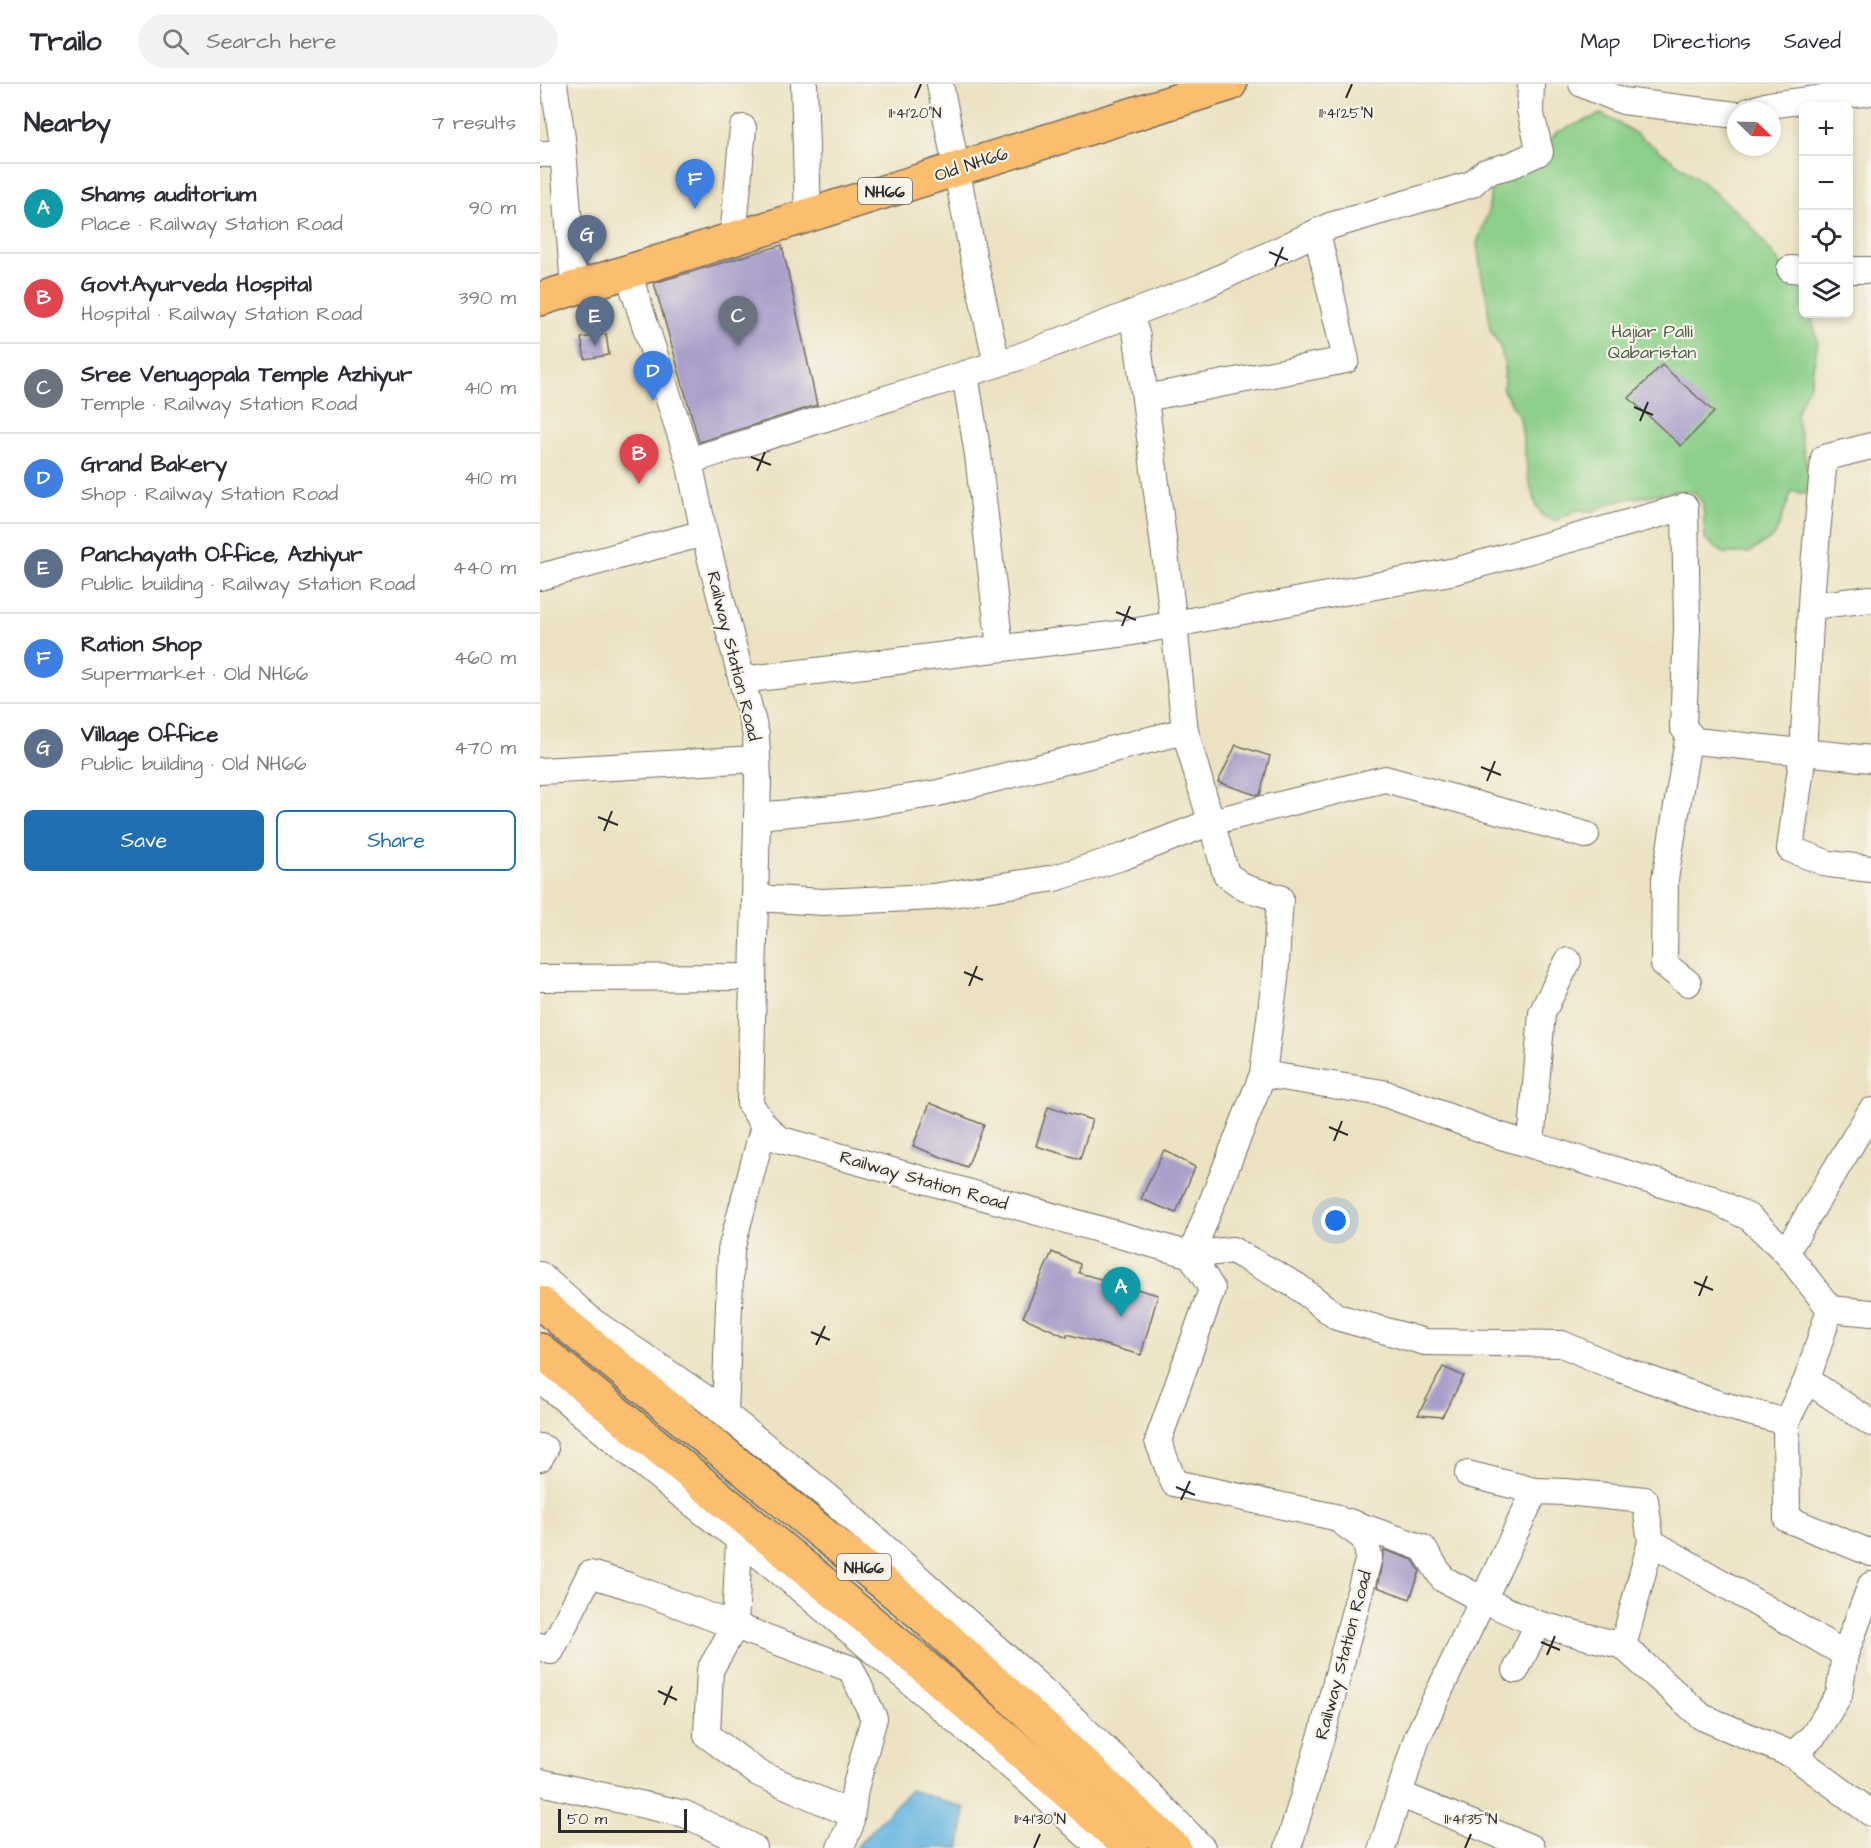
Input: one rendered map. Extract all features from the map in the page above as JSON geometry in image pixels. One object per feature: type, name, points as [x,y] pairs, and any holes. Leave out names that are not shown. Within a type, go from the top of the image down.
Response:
[{"type":"main road","name":"Old NH66","points":[[540,299],[957,168],[1182,91],[1230,84]]},
{"type":"main road","name":"NH66","points":[[540,1303],[920,1613],[1174,1848]]},
{"type":"main road","name":"NH66","points":[[540,1350],[911,1655],[1131,1848]]},
{"type":"street","points":[[554,84],[551,154],[574,287]]},
{"type":"street","points":[[804,84],[808,215]]},
{"type":"street","points":[[940,84],[997,364]]},
{"type":"street","points":[[689,461],[997,364],[1201,287],[1330,226],[1472,184],[1485,172],[1512,165],[1540,152],[1530,110],[1531,84]]},
{"type":"street","points":[[1582,84],[1623,101],[1727,114]]},
{"type":"street","points":[[1781,103],[1871,92]]},
{"type":"street","points":[[734,239],[743,128]]},
{"type":"street","points":[[1145,398],[1346,360],[1317,232]]},
{"type":"street","points":[[1853,270],[1871,270]]},
{"type":"street","name":"Railway Station Road","points":[[628,272],[689,461],[704,533],[756,735],[757,816],[750,1104],[764,1125],[778,1139],[1191,1255],[1212,1289],[1158,1441],[1174,1483],[1335,1517],[1365,1539],[1370,1557],[1323,1731],[1288,1848]]},
{"type":"street","points":[[1130,314],[1137,337],[1174,624],[1185,730],[1226,874],[1245,888],[1280,898],[1275,979],[1263,1074],[1191,1255],[1232,1251],[1297,1286],[1337,1317],[1425,1342],[1562,1344],[1612,1366],[1716,1403],[1786,1422]]},
{"type":"street","points":[[965,374],[978,455],[1000,648]]},
{"type":"street","points":[[1871,446],[1824,458],[1811,606],[1803,753],[1790,849],[1829,864],[1871,869]]},
{"type":"street","points":[[742,680],[1127,633],[1455,572],[1685,507],[1687,627],[1683,727],[1695,741],[1871,759]]},
{"type":"street","points":[[540,577],[704,533]]},
{"type":"street","points":[[1811,606],[1871,599]]},
{"type":"street","points":[[757,816],[845,808],[938,793],[1185,730]]},
{"type":"street","points":[[1688,983],[1665,964],[1665,879],[1689,734]]},
{"type":"street","points":[[540,771],[757,759]]},
{"type":"street","points":[[755,898],[823,902],[933,897],[1055,878],[1122,857],[1211,822],[1385,779],[1586,835]]},
{"type":"street","points":[[1531,1144],[1542,1013],[1568,961]]},
{"type":"street","points":[[540,978],[753,977]]},
{"type":"street","points":[[1263,1074],[1383,1093],[1498,1135],[1712,1199],[1750,1218],[1786,1252],[1830,1309],[1871,1313]]},
{"type":"street","points":[[1786,1252],[1871,1111]]},
{"type":"street","points":[[725,1414],[731,1250],[764,1125]]},
{"type":"street","points":[[540,1275],[592,1321],[705,1398],[832,1500],[1047,1694],[1116,1760],[1202,1848]]},
{"type":"street","points":[[1830,1309],[1807,1380],[1786,1422],[1787,1519],[1871,1553]]},
{"type":"street","points":[[540,1379],[666,1483],[773,1566],[1019,1774],[1086,1835],[1106,1848]]},
{"type":"street","points":[[1807,1380],[1871,1423]]},
{"type":"street","points":[[540,1447],[546,1449],[540,1458]]},
{"type":"street","points":[[1468,1474],[1535,1491],[1645,1500],[1651,1542],[1623,1646]]},
{"type":"street","points":[[1382,1848],[1417,1738],[1535,1491]]},
{"type":"street","points":[[1335,1517],[1423,1548],[1443,1579],[1483,1600],[1538,1624],[1623,1646],[1702,1717],[1793,1755],[1871,1813]]},
{"type":"street","points":[[739,1540],[735,1626],[710,1670],[707,1735],[759,1773],[851,1814]]},
{"type":"street","points":[[1651,1542],[1845,1654]]},
{"type":"street","points":[[540,1646],[551,1651],[590,1574],[630,1586],[851,1669],[874,1718],[855,1789],[850,1826],[840,1848]]},
{"type":"street","points":[[1793,1755],[1814,1735],[1839,1695],[1845,1654],[1871,1585]]},
{"type":"street","points":[[1516,1670],[1538,1624]]},
{"type":"street","points":[[540,1782],[685,1814],[754,1848]]},
{"type":"street","points":[[1399,1794],[1532,1848]]},
{"type":"green space","name":"Hajiar Palli Qabaristan","points":[[1601,114],[1629,129],[1699,179],[1748,222],[1799,288],[1799,318],[1811,318],[1818,341],[1811,381],[1796,414],[1810,481],[1805,494],[1792,491],[1775,536],[1749,553],[1723,553],[1705,539],[1703,503],[1694,492],[1675,491],[1616,501],[1593,511],[1576,510],[1556,521],[1544,517],[1536,505],[1529,481],[1520,418],[1503,390],[1505,368],[1501,349],[1490,329],[1477,243],[1488,213],[1493,177],[1540,152],[1557,132]]},
{"type":"water","points":[[910,1790],[965,1808],[960,1848],[855,1848]]},
{"type":"building","points":[[782,245],[817,405],[699,442],[654,283]]},
{"type":"building","points":[[606,334],[609,355],[585,359],[581,338]]},
{"type":"building","points":[[1662,365],[1714,412],[1681,446],[1629,398]]},
{"type":"building","points":[[1236,745],[1270,756],[1260,795],[1218,782]]},
{"type":"building","points":[[930,1103],[984,1125],[967,1167],[913,1146]]},
{"type":"building","points":[[1048,1107],[1092,1120],[1080,1159],[1036,1146]]},
{"type":"building","points":[[1164,1150],[1195,1167],[1176,1213],[1141,1199]]},
{"type":"building","points":[[1052,1252],[1080,1264],[1079,1273],[1158,1295],[1141,1355],[1067,1334],[1067,1337],[1023,1317]]},
{"type":"building","points":[[1443,1367],[1464,1376],[1442,1417],[1418,1415]]},
{"type":"building","points":[[1384,1550],[1413,1560],[1420,1571],[1410,1599],[1377,1587]]},
{"type":"place","name":"Ration Shop","points":[[695,209]]},
{"type":"place","name":"Village Office","points":[[587,265]]},
{"type":"place","name":"Panchayath Office, Azhiyur","points":[[595,346]]},
{"type":"place","name":"Sree Venugopala Temple Azhiyur","points":[[738,346]]},
{"type":"place","name":"Grand Bakery","points":[[653,401]]},
{"type":"place","name":"Govt.Ayurveda Hospital","points":[[639,484]]},
{"type":"place","name":"Shams auditorium","points":[[1121,1317]]}]
